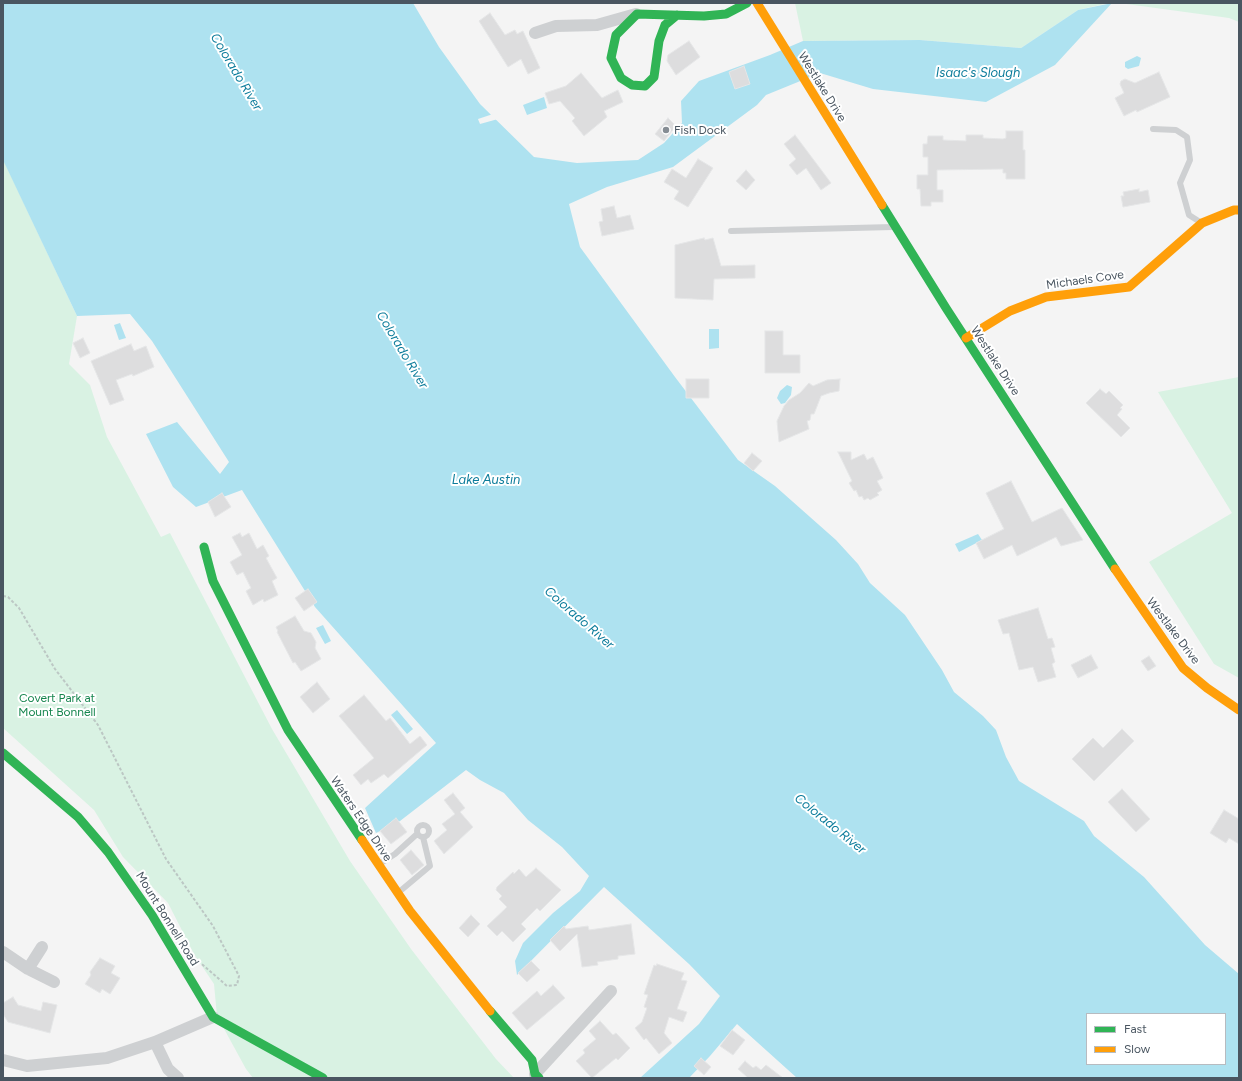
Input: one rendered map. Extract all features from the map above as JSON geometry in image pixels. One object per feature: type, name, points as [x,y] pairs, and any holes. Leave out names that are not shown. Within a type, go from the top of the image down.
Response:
[{"type":"street","points":[[535,33],[556,26],[597,25],[637,14],[704,16],[726,14],[747,3]]},
{"type":"street","name":"Westlake Drive","points":[[757,3],[894,226],[1128,590],[1183,668],[1207,688],[1239,710]]},
{"type":"street","points":[[637,14],[616,35],[611,58],[620,78],[632,85],[645,86],[654,77],[659,41],[665,25],[677,15]]},
{"type":"street","name":"Michaels Cove","points":[[966,338],[1010,311],[1046,297],[1129,287],[1202,222],[1234,210],[1239,210]]},
{"type":"street","name":"Waters Edge Drive","points":[[204,547],[213,581],[288,730],[398,893],[481,1001],[532,1060],[537,1076]]},
{"type":"street","name":"Mount Bonnell Road","points":[[3,753],[78,817],[108,852],[152,915],[213,1017]]},
{"type":"street","points":[[28,969],[42,947]]},
{"type":"street","points":[[3,952],[28,969],[54,982]]},
{"type":"street","points":[[537,1076],[611,991]]},
{"type":"street","points":[[3,1060],[27,1066],[107,1058],[155,1042],[213,1017],[295,1061],[323,1078]]},
{"type":"street","points":[[155,1042],[168,1069],[178,1078]]},
{"type":"lane","points":[[1153,129],[1176,130],[1187,137],[1190,160],[1180,183],[1189,215],[1202,222]]},
{"type":"lane","points":[[731,231],[894,226]]},
{"type":"lane","points":[[378,865],[420,836],[430,866],[398,893]]},
{"type":"path","points":[[3,596],[8,597],[19,608],[55,669],[98,725],[166,859],[213,926],[239,976],[237,985],[227,986],[204,964],[192,956]]},
{"type":"green space","points":[[795,3],[1109,3],[1078,10],[1021,48],[920,40],[803,41]]},
{"type":"green space","points":[[1119,3],[1239,3],[1239,22],[1229,18]]},
{"type":"green space","name":"Covert Park at Mount Bonnell","points":[[3,159],[77,316],[69,364],[90,385],[107,437],[161,537],[170,533],[272,729],[350,861],[411,949],[496,1059],[514,1078],[253,1078],[246,1069],[217,1016],[214,984],[194,954],[168,903],[123,857],[94,810],[3,728]]},
{"type":"green space","points":[[1239,377],[1239,678],[1214,664],[1149,562],[1232,513],[1158,392]]},
{"type":"water","name":"Lake Austin","points":[[3,3],[413,3],[439,47],[480,104],[534,157],[577,163],[638,160],[664,143],[682,123],[681,101],[699,81],[770,55],[803,41],[920,40],[1021,48],[1078,10],[1112,3],[1055,65],[986,102],[873,89],[820,73],[766,95],[757,105],[673,167],[607,187],[569,204],[580,247],[738,460],[775,486],[836,540],[858,564],[870,583],[905,615],[942,670],[954,692],[983,716],[996,730],[1006,757],[1019,781],[1084,821],[1094,836],[1144,877],[1205,945],[1239,974],[1239,1078],[797,1078],[737,1024],[689,1078],[640,1078],[699,1024],[720,996],[689,964],[604,887],[517,975],[515,961],[523,943],[553,913],[580,891],[589,876],[562,847],[528,820],[504,793],[480,780],[466,770],[400,821],[376,833],[365,808],[436,743],[315,607],[242,490],[196,507],[173,487],[146,434],[177,422],[220,474],[229,462],[152,341],[130,314],[77,316],[3,160]]},
{"type":"water","points":[[1137,56],[1141,58],[1139,66],[1128,69],[1125,67],[1125,62]]},
{"type":"water","points":[[544,97],[547,108],[527,115],[523,105]]},
{"type":"water","points":[[120,323],[126,338],[119,340],[114,325]]},
{"type":"water","points":[[709,329],[719,329],[719,348],[709,349]]},
{"type":"water","points":[[787,385],[792,387],[791,395],[785,403],[781,404],[777,398],[780,391]]},
{"type":"water","points":[[978,534],[982,540],[959,552],[955,544]]},
{"type":"water","points":[[323,625],[331,641],[325,644],[316,628]]},
{"type":"water","points":[[397,710],[413,729],[407,734],[391,715]]},
{"type":"pier","points":[[493,114],[498,119],[480,124],[478,119]]},
{"type":"building","points":[[490,13],[505,35],[515,30],[517,34],[523,31],[540,68],[528,74],[521,59],[508,67],[479,21]]},
{"type":"building","points":[[689,41],[700,57],[676,75],[667,61],[668,55]]},
{"type":"building","points":[[744,66],[750,84],[735,89],[729,72]]},
{"type":"building","points":[[1159,72],[1170,97],[1137,112],[1136,110],[1124,116],[1115,98],[1124,93],[1120,84],[1121,81],[1125,79],[1135,83]]},
{"type":"building","points":[[581,73],[602,98],[618,90],[623,102],[604,111],[607,117],[584,136],[572,121],[575,118],[560,101],[549,104],[545,93],[566,86]]},
{"type":"building","name":"Fish Dock","points":[[668,118],[676,126],[664,141],[655,134]]},
{"type":"building","points":[[1006,131],[1023,131],[1023,150],[1025,150],[1025,179],[1006,179],[1006,173],[1003,173],[1003,169],[937,170],[937,190],[943,190],[943,202],[931,202],[931,206],[921,206],[920,189],[917,189],[917,175],[928,175],[928,157],[923,157],[923,144],[927,144],[928,136],[943,136],[943,140],[966,141],[966,135],[983,135],[983,138],[1003,139],[1006,138]]},
{"type":"building","points":[[795,135],[831,183],[821,190],[806,168],[797,175],[789,165],[796,159],[784,144]]},
{"type":"building","points":[[698,159],[713,168],[688,207],[674,199],[679,191],[664,182],[672,169],[686,178]]},
{"type":"building","points":[[746,170],[755,180],[746,190],[736,181]]},
{"type":"building","points":[[1139,189],[1139,192],[1148,190],[1150,202],[1123,207],[1121,196],[1124,196],[1123,192]]},
{"type":"building","points":[[614,206],[617,218],[630,215],[634,229],[602,236],[599,222],[603,221],[601,209]]},
{"type":"building","points":[[704,238],[705,240],[713,238],[721,266],[755,265],[755,278],[714,279],[713,300],[675,298],[675,245]]},
{"type":"building","points":[[765,331],[783,331],[783,355],[800,355],[800,373],[765,373]]},
{"type":"building","points":[[83,338],[90,353],[80,358],[73,343]]},
{"type":"building","points":[[131,344],[134,351],[146,346],[154,367],[133,376],[132,374],[116,380],[124,400],[110,405],[91,361]]},
{"type":"building","points":[[686,379],[709,379],[709,398],[686,398]]},
{"type":"building","points":[[840,379],[839,391],[821,396],[814,414],[811,414],[810,420],[807,421],[809,429],[779,442],[777,421],[784,406],[789,400],[800,393],[809,383],[813,386],[827,380]]},
{"type":"building","points":[[1100,389],[1106,394],[1109,391],[1123,405],[1120,408],[1122,409],[1117,415],[1130,428],[1121,437],[1086,403]]},
{"type":"building","points":[[838,452],[851,452],[851,460],[864,454],[867,460],[873,457],[883,478],[877,481],[882,490],[877,493],[879,495],[870,500],[868,498],[864,500],[862,496],[859,497],[856,490],[854,491],[849,483],[852,481]]},
{"type":"building","points":[[752,453],[762,461],[753,471],[744,463]]},
{"type":"building","points":[[1011,481],[1032,522],[1062,508],[1083,540],[1061,546],[1056,537],[1017,556],[1012,545],[984,559],[976,543],[1004,529],[986,493]]},
{"type":"building","points":[[222,493],[231,507],[215,517],[208,502]]},
{"type":"building","points":[[240,533],[242,537],[249,533],[257,549],[263,545],[269,556],[266,558],[277,578],[272,581],[278,595],[264,602],[263,599],[253,605],[246,591],[251,588],[243,572],[237,575],[230,562],[242,555],[232,537]]},
{"type":"building","points":[[308,589],[317,602],[304,611],[295,598]]},
{"type":"building","points":[[1038,608],[1048,639],[1052,638],[1055,647],[1051,648],[1055,662],[1052,664],[1056,677],[1038,682],[1033,667],[1019,670],[1009,633],[1003,634],[998,620]]},
{"type":"building","points":[[295,616],[304,631],[311,633],[316,642],[315,648],[321,659],[301,671],[295,662],[293,663],[277,632],[276,627]]},
{"type":"building","points":[[1091,655],[1098,668],[1078,678],[1071,665]]},
{"type":"building","points":[[1149,656],[1156,666],[1148,671],[1141,661]]},
{"type":"building","points":[[317,682],[330,699],[313,713],[300,697]]},
{"type":"building","points":[[364,695],[386,721],[390,718],[410,744],[420,736],[427,745],[388,778],[384,774],[371,783],[368,779],[361,785],[353,775],[374,758],[339,716]]},
{"type":"building","points":[[1122,729],[1134,741],[1094,781],[1072,759],[1093,738],[1103,748]]},
{"type":"building","points":[[1122,789],[1150,819],[1136,832],[1108,802]]},
{"type":"building","points":[[453,793],[465,808],[460,812],[473,827],[444,854],[434,841],[447,830],[442,824],[455,814],[444,800]]},
{"type":"building","points":[[1224,810],[1239,819],[1239,844],[1229,838],[1226,843],[1210,833]]},
{"type":"building","points":[[396,818],[407,832],[391,844],[380,831]]},
{"type":"building","points":[[411,850],[424,865],[412,875],[400,860]]},
{"type":"building","points":[[536,868],[561,890],[540,911],[537,908],[521,924],[526,929],[513,942],[502,931],[497,936],[487,926],[507,907],[499,899],[502,896],[496,890],[497,887],[513,872],[514,874],[519,869],[526,877]]},
{"type":"building","points":[[471,915],[480,924],[468,937],[459,928]]},
{"type":"building","points":[[631,924],[635,954],[618,956],[618,959],[597,962],[598,965],[582,967],[577,934],[560,951],[550,940],[564,926],[566,929],[588,926],[589,930]]},
{"type":"building","points":[[100,958],[115,966],[111,973],[120,978],[110,994],[102,989],[100,993],[85,984],[91,975],[90,972]]},
{"type":"building","points":[[531,961],[540,970],[527,982],[518,973]]},
{"type":"building","points":[[657,964],[684,973],[681,980],[687,981],[677,1009],[687,1012],[683,1022],[669,1017],[664,1033],[672,1043],[659,1054],[646,1038],[644,1040],[635,1028],[642,1022],[647,1008],[644,1007],[648,995],[644,994],[654,965],[656,966]]},
{"type":"building","points":[[553,985],[565,998],[527,1030],[512,1013],[537,991],[541,996]]},
{"type":"building","points":[[13,997],[18,1005],[41,1011],[43,1002],[57,1005],[50,1033],[8,1022],[3,1014],[3,1003]]},
{"type":"building","points":[[600,1021],[613,1035],[616,1033],[630,1048],[618,1060],[616,1058],[592,1078],[576,1061],[585,1053],[583,1050],[596,1039],[589,1031]]},
{"type":"building","points":[[732,1030],[745,1040],[733,1055],[720,1046]]},
{"type":"building","points":[[701,1058],[711,1067],[704,1075],[694,1066]]},
{"type":"building","points":[[745,1061],[753,1068],[756,1066],[761,1070],[766,1065],[783,1078],[746,1078],[747,1077],[738,1069]]},
{"type":"traffic: fast","points":[[677,15],[665,25],[659,41],[654,77],[645,86],[632,85],[621,78],[611,58],[616,35],[637,14],[704,16],[726,14],[747,3]]},
{"type":"traffic: fast","points":[[882,205],[946,308],[1115,569]]},
{"type":"traffic: fast","points":[[204,547],[213,581],[288,730],[362,840]]},
{"type":"traffic: fast","points":[[3,753],[78,817],[108,852],[152,915],[213,1017],[323,1078]]},
{"type":"traffic: fast","points":[[490,1011],[532,1060],[535,1074],[539,1078]]},
{"type":"traffic: slow","points":[[757,3],[882,205]]},
{"type":"traffic: slow","points":[[966,338],[1010,311],[1046,297],[1129,287],[1202,223],[1234,210],[1239,210]]},
{"type":"traffic: slow","points":[[1115,569],[1183,668],[1207,688],[1239,710]]},
{"type":"traffic: slow","points":[[362,840],[410,911],[490,1011]]},
{"type":"place","name":"Fish Dock","points":[[666,130]]},
{"type":"water label","name":"Colorado River","points":[[236,72]]},
{"type":"water label","name":"Isaac's Slough","points":[[978,73]]},
{"type":"water label","name":"Colorado River","points":[[402,350]]},
{"type":"water label","name":"Colorado River","points":[[579,618]]},
{"type":"water label","name":"Colorado River","points":[[830,824]]}]
